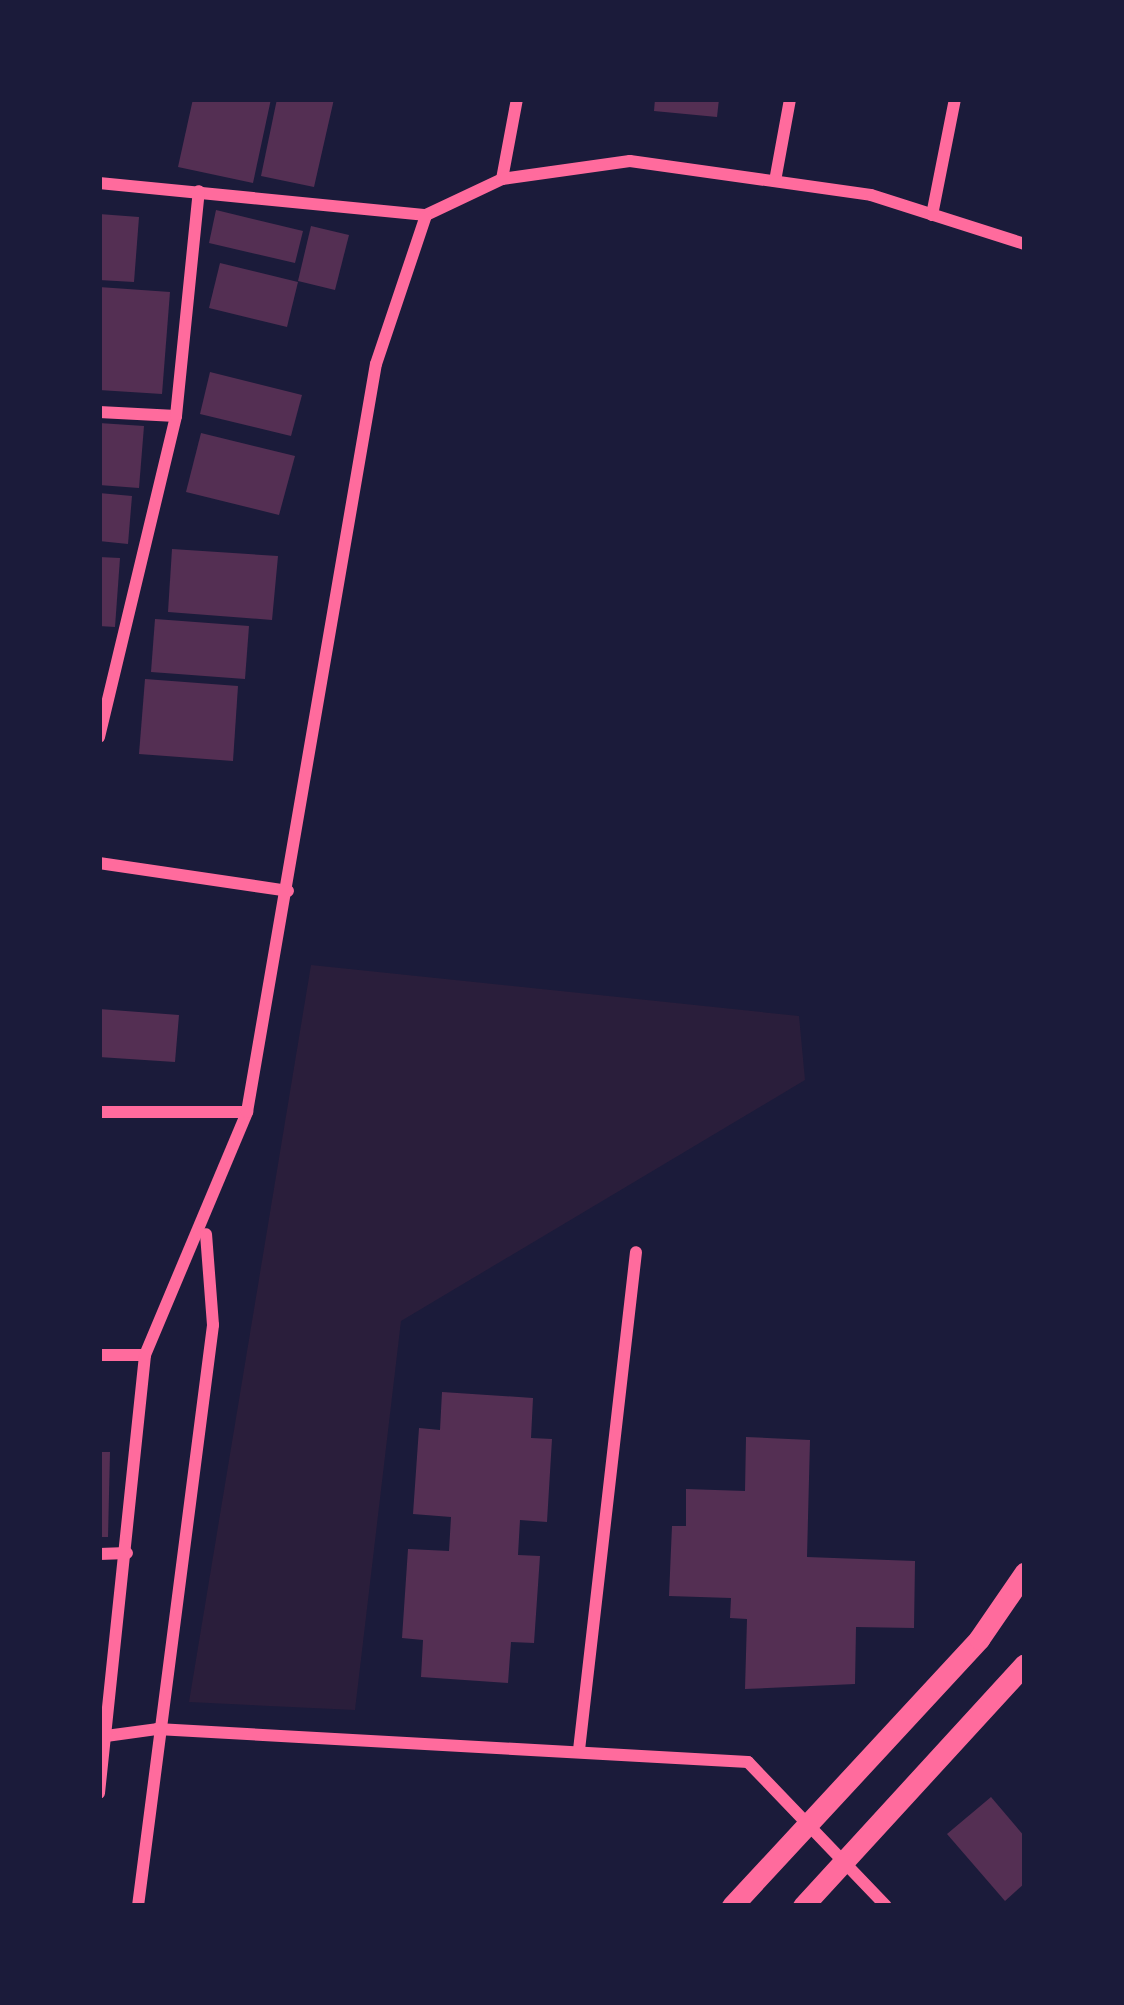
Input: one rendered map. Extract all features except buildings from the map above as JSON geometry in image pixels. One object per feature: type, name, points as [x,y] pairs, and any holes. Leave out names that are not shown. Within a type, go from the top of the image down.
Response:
[{"type":"street","points":[[502,179],[517,99]]},
{"type":"street","points":[[776,181],[790,99]]},
{"type":"street","points":[[932,214],[955,99]]},
{"type":"street","points":[[99,183],[426,215],[502,179],[630,161],[776,181],[932,214],[1025,244]]},
{"type":"street","points":[[99,737],[176,416],[199,191]]},
{"type":"street","points":[[99,1793],[145,1355],[206,1231],[247,1112],[376,364],[426,215]]},
{"type":"street","points":[[99,412],[176,416]]},
{"type":"street","points":[[99,863],[288,890]]},
{"type":"street","points":[[99,1112],[247,1112]]},
{"type":"street","points":[[138,1906],[157,1729],[213,1325],[206,1231]]},
{"type":"street","points":[[579,1750],[636,1252]]},
{"type":"street","points":[[99,1355],[145,1355]]},
{"type":"street","points":[[99,1553],[127,1553]]},
{"type":"street","points":[[732,1906],[980,1639],[1025,1572]]},
{"type":"street","points":[[802,1906],[1025,1664]]},
{"type":"street","points":[[106,1736],[157,1729],[748,1762],[846,1858],[886,1906]]},
{"type":"shaded area","points":[[311,965],[799,1016],[805,1080],[401,1321],[355,1710],[189,1702]]}]
